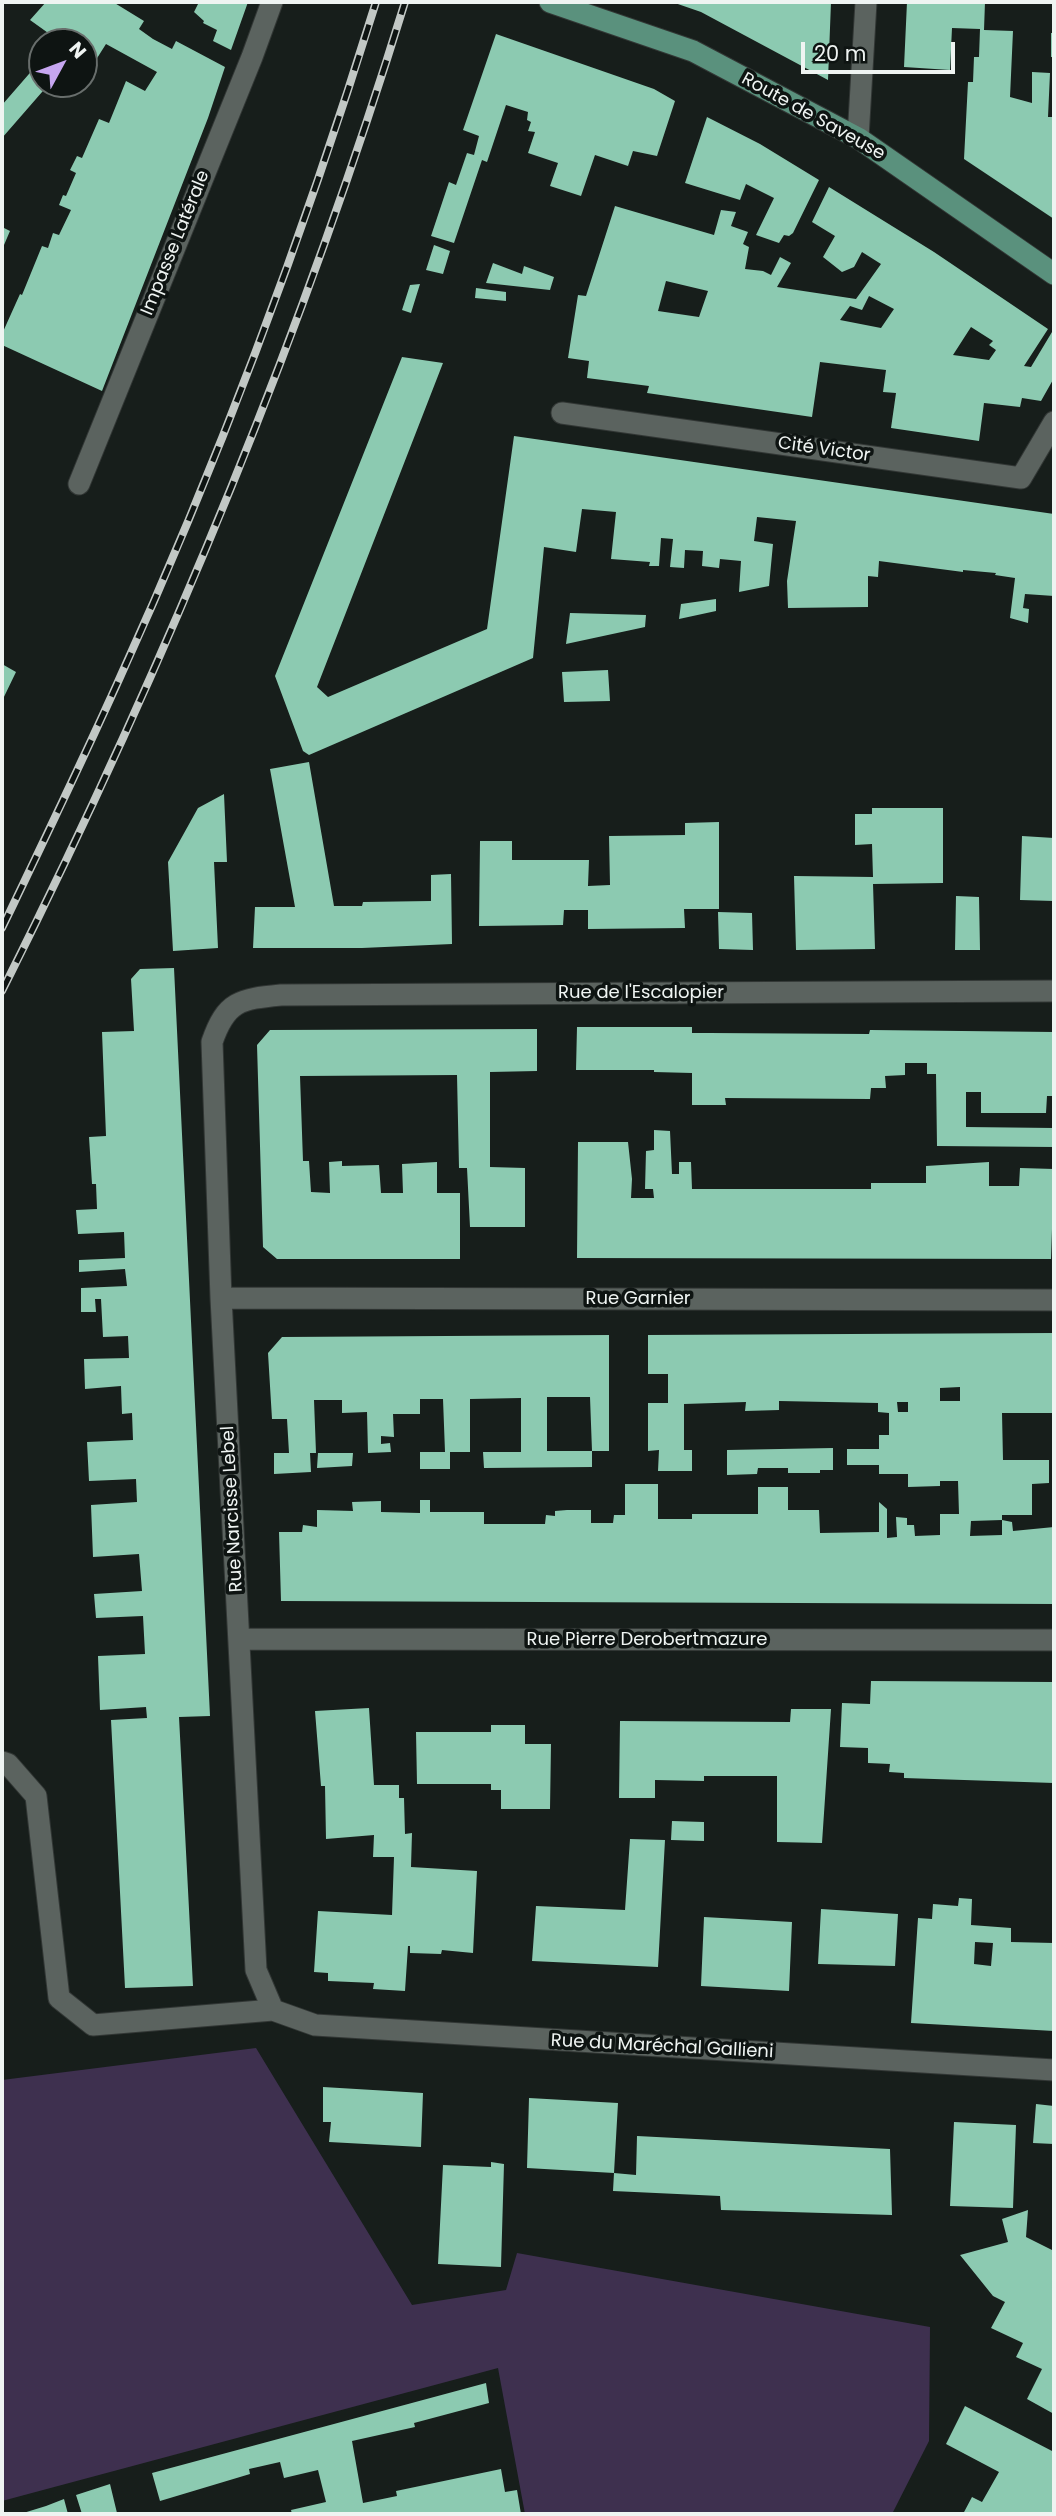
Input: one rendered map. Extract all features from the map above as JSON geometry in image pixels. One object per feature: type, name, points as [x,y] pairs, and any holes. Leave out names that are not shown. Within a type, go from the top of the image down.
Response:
[{"type":"main road","name":"Route de Saveuse","points":[[550,2],[693,51],[858,138],[1054,274]]},
{"type":"street","name":"Impasse Latérale","points":[[79,484],[272,2]]},
{"type":"street","points":[[858,138],[866,2]]},
{"type":"street","name":"Cité Victor","points":[[562,413],[1021,478],[1054,422]]},
{"type":"street","name":"Rue de l'Escalopier","points":[[230,1009],[247,999],[281,995],[1054,991]]},
{"type":"street","name":"Rue Narcisse Lebel","points":[[230,1009],[219,1021],[212,1042],[221,1298],[256,1970],[273,2010]]},
{"type":"street","name":"Rue Garnier","points":[[221,1298],[1054,1300]]},
{"type":"street","name":"Rue Pierre Derobertmazure","points":[[240,1639],[1054,1640]]},
{"type":"street","points":[[2,1762],[8,1764],[36,1796],[59,1998],[93,2025],[273,2010]]},
{"type":"street","name":"Rue du Maréchal Gallieni","points":[[273,2010],[316,2025],[1054,2070]]},
{"type":"shaded area","points":[[256,2048],[412,2305],[506,2290],[517,2253],[930,2327],[929,2441],[892,2514],[525,2514],[498,2368],[2,2501],[2,2080]]},
{"type":"building","points":[[46,2],[113,2],[144,21],[139,29],[153,39],[172,49],[176,41],[225,67],[208,118],[102,391],[2,345],[2,334],[42,246],[48,248],[53,233],[59,235],[71,210],[59,205],[76,173],[70,170],[77,156],[82,158],[99,119],[109,123],[126,81],[145,91],[157,72],[106,44],[98,57],[98,28],[41,28],[30,20]]},
{"type":"building","points":[[199,2],[248,2],[231,50],[213,41],[217,30],[203,23],[194,12]]},
{"type":"building","points":[[672,2],[831,2],[828,80],[701,12]]},
{"type":"building","points":[[907,2],[985,2],[984,30],[1013,31],[1010,97],[1032,103],[1032,72],[1050,73],[1048,117],[1054,117],[1054,219],[964,159],[968,82],[973,82],[974,57],[979,57],[980,29],[952,28],[950,70],[904,67]]},
{"type":"building","points":[[1051,33],[1054,33],[1054,57],[1051,57]]},
{"type":"building","points":[[496,34],[654,89],[675,101],[657,156],[633,151],[628,166],[595,155],[581,196],[550,186],[558,163],[528,153],[535,132],[528,131],[531,122],[527,120],[528,112],[506,105],[487,162],[482,160],[454,243],[431,236],[449,182],[456,185],[467,153],[474,155],[479,136],[463,130]]},
{"type":"building","points":[[28,75],[28,98],[37,98],[2,138],[2,105]]},
{"type":"building","points":[[707,117],[760,144],[819,180],[793,233],[784,235],[779,243],[756,235],[774,198],[746,184],[740,200],[685,183]]},
{"type":"building","points":[[829,187],[934,252],[1048,329],[1024,366],[1031,367],[1052,332],[1054,333],[1054,378],[1041,401],[1022,398],[1020,407],[984,403],[979,441],[891,428],[896,393],[883,392],[886,370],[820,362],[812,417],[647,393],[649,386],[587,378],[589,361],[568,358],[578,295],[586,296],[615,206],[714,235],[721,210],[736,212],[731,226],[748,232],[743,244],[749,247],[745,269],[771,275],[780,257],[791,263],[777,287],[856,299],[881,264],[862,252],[854,267],[842,272],[823,257],[835,236],[812,222]],"holes":[[[666,281],[708,291],[699,317],[658,311]],[[869,296],[894,309],[881,328],[840,320],[850,306],[862,310]],[[971,327],[993,341],[989,345],[996,350],[989,360],[953,355]]]},
{"type":"building","points":[[2,227],[10,231],[4,245],[2,244]]},
{"type":"building","points":[[434,245],[450,251],[443,274],[426,270]]},
{"type":"building","points":[[493,263],[522,274],[524,266],[554,277],[550,290],[486,283]]},
{"type":"building","points":[[420,284],[411,313],[402,310],[410,285]]},
{"type":"building","points":[[476,288],[506,292],[506,301],[475,298]]},
{"type":"building","points":[[402,357],[443,363],[317,687],[328,697],[487,629],[514,436],[1054,514],[1054,596],[1025,594],[1023,608],[1029,609],[1028,623],[1010,618],[1015,578],[995,575],[996,573],[963,572],[879,561],[878,577],[868,576],[868,607],[788,608],[787,581],[796,521],[757,517],[754,541],[773,544],[769,586],[739,592],[741,561],[720,559],[719,568],[702,566],[703,551],[685,550],[684,568],[670,567],[673,539],[661,538],[659,566],[649,566],[650,562],[611,559],[616,512],[582,509],[576,552],[544,547],[533,658],[309,755],[303,751],[275,676]]},
{"type":"building","points":[[716,599],[716,611],[679,619],[681,604]]},
{"type":"building","points":[[570,613],[646,615],[645,627],[566,644]]},
{"type":"building","points":[[2,664],[16,672],[2,701]]},
{"type":"building","points":[[608,670],[610,701],[564,702],[562,672]]},
{"type":"building","points":[[309,762],[334,906],[362,906],[363,902],[431,901],[431,875],[451,874],[452,944],[362,948],[253,948],[255,907],[295,907],[270,769]]},
{"type":"building","points":[[224,794],[227,862],[214,862],[218,948],[173,951],[168,862],[198,808]]},
{"type":"building","points":[[872,808],[943,808],[943,883],[873,884],[875,949],[796,950],[794,876],[873,877],[872,844],[855,845],[855,814],[872,814]]},
{"type":"building","points":[[719,822],[719,909],[684,909],[685,928],[588,929],[588,910],[564,910],[563,925],[479,926],[480,841],[512,841],[512,860],[589,860],[588,886],[610,885],[609,836],[685,835],[685,823]]},
{"type":"building","points":[[1022,836],[1054,838],[1054,901],[1020,900]]},
{"type":"building","points":[[956,896],[979,897],[980,950],[955,950]]},
{"type":"building","points":[[718,912],[752,913],[753,950],[719,949]]},
{"type":"building","points":[[174,968],[210,1716],[179,1717],[193,1986],[125,1988],[111,1720],[147,1718],[146,1707],[100,1710],[98,1656],[145,1654],[143,1616],[96,1618],[94,1594],[142,1591],[139,1554],[93,1557],[91,1505],[137,1502],[136,1479],[89,1481],[87,1442],[133,1440],[132,1413],[122,1414],[121,1386],[85,1389],[84,1359],[129,1358],[128,1336],[103,1337],[101,1299],[95,1299],[96,1312],[81,1312],[81,1288],[127,1286],[125,1269],[79,1272],[79,1260],[125,1258],[124,1232],[78,1234],[76,1210],[97,1209],[96,1184],[92,1184],[89,1137],[106,1136],[102,1032],[134,1031],[131,979],[140,969]]},
{"type":"building","points":[[577,1027],[692,1027],[692,1033],[869,1034],[870,1030],[1054,1032],[1054,1096],[1047,1096],[1046,1113],[981,1113],[981,1092],[966,1092],[966,1127],[1054,1128],[1054,1147],[937,1146],[936,1074],[927,1074],[927,1063],[905,1063],[905,1075],[885,1076],[886,1088],[871,1088],[870,1099],[725,1098],[726,1105],[692,1105],[692,1073],[576,1070]]},
{"type":"building","points":[[537,1029],[537,1071],[490,1072],[490,1167],[525,1168],[525,1227],[470,1227],[467,1168],[459,1168],[457,1075],[300,1076],[303,1161],[309,1161],[311,1192],[330,1193],[329,1162],[342,1161],[342,1166],[379,1165],[381,1193],[403,1193],[402,1164],[437,1162],[437,1193],[460,1193],[460,1259],[277,1259],[263,1247],[257,1045],[270,1030]]},
{"type":"building","points":[[654,1130],[670,1131],[672,1174],[679,1174],[679,1162],[691,1162],[692,1189],[871,1189],[871,1183],[926,1183],[926,1166],[989,1162],[989,1186],[1019,1186],[1020,1168],[1054,1169],[1051,1259],[577,1258],[578,1142],[628,1142],[631,1198],[654,1198],[653,1189],[645,1189],[646,1151],[654,1150]]},
{"type":"building","points":[[1054,1333],[1054,1413],[1002,1413],[1003,1460],[1049,1460],[1049,1483],[1032,1484],[1032,1515],[1002,1515],[1002,1520],[1012,1522],[1013,1531],[1054,1527],[1054,1604],[281,1601],[279,1532],[302,1532],[303,1525],[317,1527],[317,1510],[353,1511],[352,1502],[381,1501],[381,1512],[420,1513],[420,1500],[430,1500],[430,1512],[484,1512],[484,1524],[545,1524],[546,1515],[555,1516],[555,1511],[567,1510],[591,1510],[591,1523],[613,1523],[614,1515],[625,1515],[625,1484],[658,1484],[658,1519],[692,1519],[692,1514],[758,1514],[758,1487],[788,1487],[788,1510],[819,1510],[820,1533],[879,1532],[879,1502],[887,1509],[887,1538],[897,1537],[896,1517],[907,1518],[907,1525],[914,1525],[915,1536],[940,1535],[940,1514],[959,1514],[958,1481],[940,1481],[940,1486],[908,1487],[908,1474],[879,1474],[879,1465],[847,1465],[847,1449],[879,1449],[879,1435],[889,1435],[889,1413],[878,1412],[878,1403],[779,1401],[779,1410],[745,1411],[746,1402],[684,1404],[684,1450],[692,1450],[692,1471],[658,1471],[659,1450],[648,1451],[648,1403],[668,1403],[668,1374],[648,1374],[648,1335]],"holes":[[[960,1387],[960,1401],[940,1401],[940,1388]],[[897,1402],[908,1402],[908,1412],[898,1412]],[[1002,1520],[1002,1535],[970,1536],[971,1521]]]},
{"type":"building","points":[[609,1335],[609,1451],[592,1451],[592,1467],[484,1468],[483,1452],[521,1452],[521,1398],[470,1399],[470,1452],[450,1452],[450,1469],[420,1469],[420,1452],[445,1452],[443,1399],[420,1399],[420,1414],[393,1414],[394,1437],[381,1436],[381,1444],[390,1443],[391,1452],[368,1453],[367,1412],[342,1413],[342,1400],[314,1400],[316,1453],[310,1453],[311,1472],[274,1474],[274,1453],[289,1453],[287,1419],[272,1419],[268,1353],[282,1337]],"holes":[[[547,1397],[590,1397],[592,1451],[547,1451]]]},
{"type":"building","points":[[833,1448],[833,1470],[820,1470],[820,1473],[788,1473],[788,1468],[758,1468],[757,1474],[727,1475],[727,1450]]},
{"type":"building","points":[[318,1453],[353,1453],[352,1466],[317,1468]]},
{"type":"building","points":[[871,1681],[1054,1682],[1054,1783],[904,1778],[904,1773],[889,1772],[890,1764],[868,1763],[868,1748],[840,1747],[842,1703],[870,1704]]},
{"type":"building","points":[[369,1708],[374,1785],[399,1785],[399,1798],[404,1798],[405,1834],[412,1833],[411,1867],[477,1871],[473,1953],[442,1950],[441,1954],[410,1953],[408,1946],[405,1991],[373,1989],[374,1983],[328,1981],[328,1973],[314,1972],[318,1911],[392,1915],[394,1857],[373,1857],[374,1835],[326,1839],[325,1786],[321,1786],[315,1711]]},
{"type":"building","points":[[791,1709],[831,1709],[822,1843],[777,1842],[777,1776],[704,1776],[704,1781],[655,1780],[655,1798],[619,1798],[620,1721],[790,1722]]},
{"type":"building","points":[[491,1725],[525,1725],[525,1744],[551,1744],[550,1809],[501,1809],[501,1790],[491,1790],[491,1784],[417,1784],[416,1732],[491,1732]]},
{"type":"building","points":[[672,1821],[704,1822],[704,1841],[671,1840]]},
{"type":"building","points":[[630,1839],[665,1840],[658,1967],[532,1961],[536,1906],[625,1910]]},
{"type":"building","points":[[959,1898],[972,1899],[971,1925],[1011,1928],[1011,1942],[1054,1943],[1054,2031],[911,2023],[918,1918],[932,1919],[933,1904],[958,1906]],"holes":[[[975,1942],[993,1943],[991,1966],[974,1964]]]},
{"type":"building","points":[[821,1909],[898,1914],[895,1966],[818,1964]]},
{"type":"building","points":[[704,1917],[792,1922],[789,1991],[701,1986]]},
{"type":"building","points":[[323,2087],[423,2093],[421,2147],[329,2142],[331,2122],[323,2122]]},
{"type":"building","points":[[529,2098],[618,2103],[614,2173],[527,2168]]},
{"type":"building","points":[[1036,2104],[1054,2106],[1054,2144],[1033,2143]]},
{"type":"building","points":[[954,2122],[1016,2125],[1013,2208],[950,2206]]},
{"type":"building","points":[[637,2136],[890,2149],[892,2215],[721,2210],[720,2196],[613,2191],[614,2173],[636,2175]]},
{"type":"building","points":[[491,2162],[504,2164],[501,2267],[438,2264],[443,2165],[491,2167]]},
{"type":"building","points":[[1028,2210],[1026,2237],[1054,2251],[1054,2414],[1027,2399],[1042,2369],[1016,2357],[1023,2343],[991,2328],[1005,2302],[993,2296],[960,2255],[1008,2242],[1002,2219]]},
{"type":"building","points":[[486,2383],[489,2403],[414,2423],[415,2427],[352,2441],[363,2503],[397,2496],[396,2491],[501,2469],[505,2492],[517,2490],[521,2514],[292,2514],[291,2510],[326,2502],[318,2470],[284,2478],[280,2462],[249,2469],[250,2474],[160,2501],[152,2473]]},
{"type":"building","points":[[965,2406],[1054,2452],[1054,2514],[963,2514],[972,2497],[982,2502],[999,2472],[946,2444]]},
{"type":"building","points":[[110,2484],[117,2513],[82,2514],[76,2495]]},
{"type":"building","points":[[64,2499],[68,2514],[20,2514],[46,2506]]},
{"type":"railway","points":[[2,928],[75,776],[190,517],[289,261],[376,2]]},
{"type":"railway","points":[[2,991],[118,750],[224,505],[320,256],[405,2]]}]
